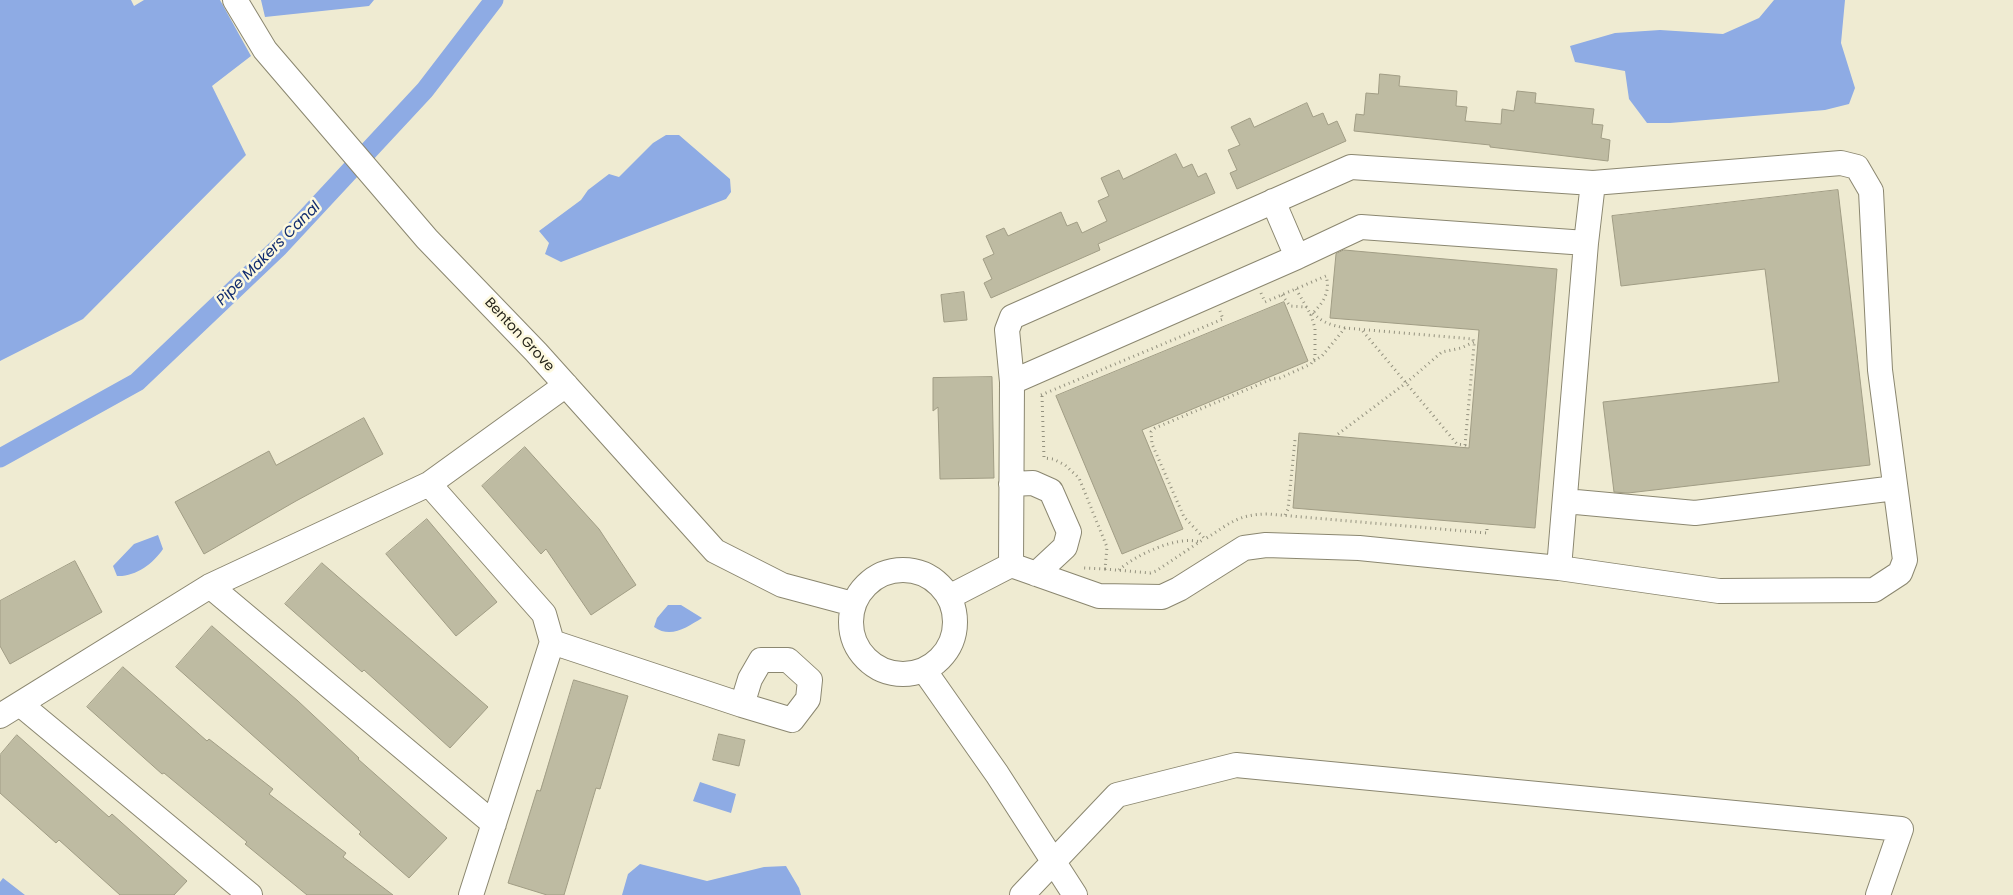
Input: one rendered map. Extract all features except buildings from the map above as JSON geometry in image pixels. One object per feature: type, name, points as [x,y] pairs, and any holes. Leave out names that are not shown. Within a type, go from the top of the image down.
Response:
[{"type":"street","name":"Benton Grove","points":[[236,0],[265,50],[427,239],[536,352],[715,551],[782,585],[853,604]]},
{"type":"street","points":[[949,597],[1010,565],[1099,596],[1162,597],[1244,548],[1266,544],[1359,548],[1559,568],[1719,591],[1874,590],[1900,574],[1905,560],[1880,370],[1871,191],[1857,167],[1841,163],[1593,183],[1351,167],[1012,317],[1007,330],[1018,380],[1011,484],[1010,565]]},
{"type":"street","points":[[1559,568],[1586,243],[1593,183]]},
{"type":"street","points":[[1273,201],[1297,258]]},
{"type":"street","points":[[1018,380],[1297,258],[1361,227],[1586,243]]},
{"type":"street","points":[[250,895],[10,710],[210,586],[429,484],[566,385]]},
{"type":"street","points":[[1011,484],[1033,483],[1051,490],[1069,532],[1065,547],[1036,574]]},
{"type":"street","points":[[429,484],[544,614],[552,642],[471,895]]},
{"type":"street","points":[[1565,501],[1695,513],[1895,488]]},
{"type":"street","points":[[907,569],[924,574],[939,583],[949,597],[955,614],[955,631],[949,647],[938,660],[924,670],[907,674],[890,672],[874,665],[861,654],[853,638],[850,621],[853,604],[862,589],[874,578],[890,571],[907,569]]},
{"type":"street","points":[[210,586],[494,824]]},
{"type":"street","points":[[552,642],[742,705]]},
{"type":"street","points":[[924,670],[997,774],[1075,895]]},
{"type":"street","points":[[1022,895],[1117,795],[1236,765],[1901,829],[1878,895]]},
{"type":"path","points":[[1254,276],[1265,302],[1326,276],[1326,297],[1312,314]]},
{"type":"path","points":[[1296,289],[1312,314],[1330,325],[1345,328],[1361,329],[1474,339],[1465,445],[1457,444],[1361,329]]},
{"type":"path","points":[[1018,380],[1042,396],[1202,329],[1223,319],[1214,294]]},
{"type":"path","points":[[1282,295],[1290,306],[1306,307]]},
{"type":"path","points":[[1312,314],[1316,350],[1313,361]]},
{"type":"path","points":[[1205,539],[1184,517],[1152,444],[1151,432],[1155,428],[1311,364],[1322,356],[1345,328]]},
{"type":"path","points":[[1338,434],[1406,383],[1442,352],[1461,348],[1474,342]]},
{"type":"path","points":[[1285,515],[1288,509],[1295,440]]},
{"type":"path","points":[[1105,569],[1150,573],[1156,571],[1242,516],[1253,514],[1285,515],[1487,533],[1487,526]]},
{"type":"path","points":[[1118,570],[1127,563],[1175,542],[1193,540],[1201,542]]},
{"type":"water","points":[[0,0],[131,0],[134,6],[144,0],[220,0],[251,56],[212,86],[246,155],[83,319],[0,361]]},
{"type":"water","points":[[261,0],[374,0],[369,6],[265,17]]},
{"type":"water","points":[[1774,0],[1845,0],[1841,43],[1855,88],[1849,104],[1825,110],[1670,123],[1647,123],[1629,99],[1625,71],[1575,62],[1570,46],[1615,33],[1660,30],[1723,34],[1759,18]]},
{"type":"water","points":[[666,135],[679,135],[730,179],[731,192],[726,199],[561,262],[545,254],[549,243],[539,231],[581,200],[588,190],[609,174],[619,177],[653,143]]},
{"type":"water","points":[[158,535],[163,549],[154,560],[137,572],[117,576],[113,566],[134,544]]},
{"type":"water","points":[[668,605],[681,605],[702,618],[691,625],[673,632],[660,630],[654,627],[657,618]]},
{"type":"water","points":[[700,782],[736,794],[731,813],[693,801]]},
{"type":"water","points":[[640,864],[707,881],[764,867],[786,866],[801,895],[622,895],[628,874]]},
{"type":"water","points":[[3,878],[25,895],[0,895],[0,882]]},
{"type":"waterway","name":"Pipe Makers Canal","points":[[0,458],[137,382],[279,247],[425,90],[494,0]]}]
